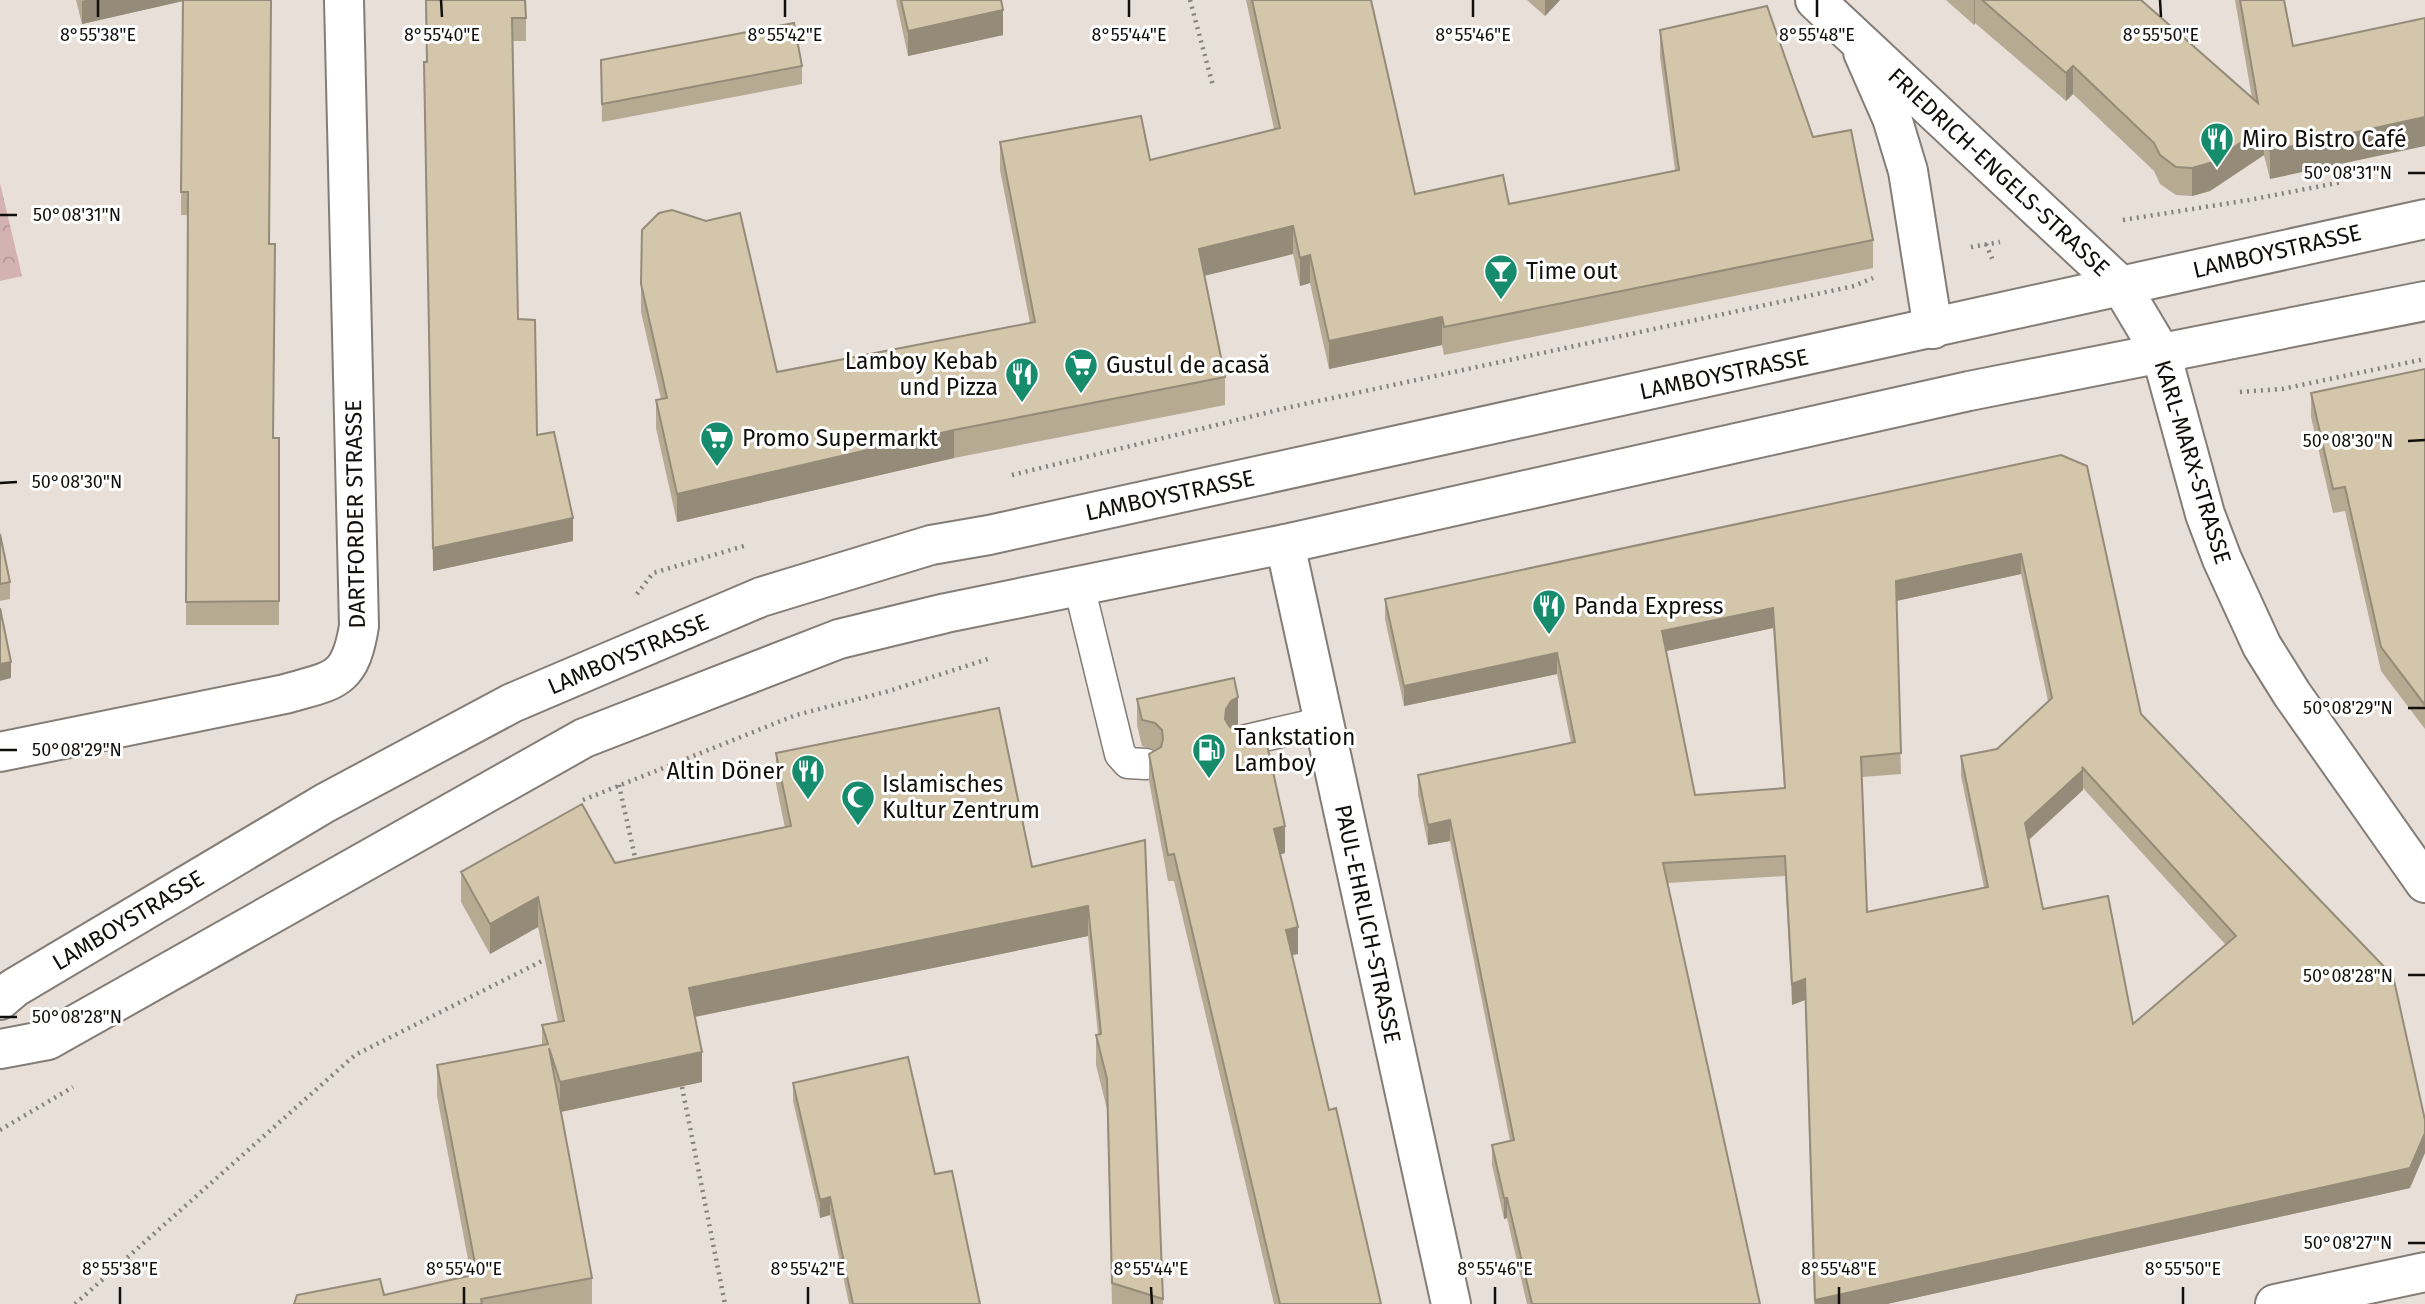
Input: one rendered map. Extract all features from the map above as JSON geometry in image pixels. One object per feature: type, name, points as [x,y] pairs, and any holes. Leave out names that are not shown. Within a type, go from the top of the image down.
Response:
[{"type":"main road","name":"DARTFORDER STRASSE","points":[[0,752],[295,691],[327,682],[342,673],[355,650],[359,626],[344,0]]},
{"type":"main road","name":"FRIEDRICH-ENGELS-STRASSE","points":[[1815,0],[2121,286]]},
{"type":"main road","points":[[1857,38],[1892,118],[1908,171],[1933,329]]},
{"type":"main road","name":"LAMBOYSTRASSE","points":[[0,1000],[26,980],[396,763],[524,698],[761,597],[931,545],[989,535],[2425,219]]},
{"type":"main road","name":"KARL-MARX-STRASSE","points":[[2121,286],[2161,353],[2171,396],[2218,548],[2262,646],[2291,694],[2425,883]]},
{"type":"main road","points":[[0,1049],[48,1040],[584,738],[839,639],[946,613],[1284,544],[1969,391],[2425,301]]},
{"type":"main road","name":"PAUL-EHRLICH-STRASSE","points":[[1284,544],[1451,1304]]},
{"type":"main road","points":[[2275,1304],[2425,1272]]},
{"type":"lane","points":[[1079,586],[1120,754],[1128,763],[1146,764]]},
{"type":"lane","points":[[1242,741],[1324,722]]},
{"type":"path","points":[[1190,0],[1213,86]]},
{"type":"path","points":[[2171,396],[2282,389],[2425,359]]},
{"type":"path","points":[[582,800],[796,715],[889,691],[997,656]]},
{"type":"path","points":[[619,785],[638,872]]},
{"type":"path","points":[[77,1303],[355,1055],[549,958]]},
{"type":"path","points":[[682,1087],[725,1304]]},
{"type":"green space","points":[[0,183],[22,276],[0,281]]},
{"type":"building","points":[[183,0],[271,0],[269,244],[275,244],[273,438],[279,438],[279,601],[186,602],[188,192],[181,192]]},
{"type":"building","points":[[426,0],[525,0],[526,18],[512,18],[518,319],[535,320],[537,435],[554,432],[573,518],[433,548],[424,62],[427,62]]},
{"type":"building","points":[[901,0],[1001,0],[1003,10],[908,31]]},
{"type":"building","points":[[1252,0],[1371,0],[1415,194],[1503,175],[1509,204],[1679,170],[1660,30],[1767,6],[1813,137],[1851,130],[1873,240],[1444,327],[1442,317],[1329,341],[1310,255],[1300,258],[1293,226],[1199,249],[1225,377],[954,430],[677,494],[656,400],[667,398],[641,284],[642,230],[659,213],[672,210],[706,221],[740,213],[777,372],[1035,322],[1000,142],[1141,116],[1150,160],[1280,128]]},
{"type":"building","points":[[1982,0],[2141,0],[2258,103],[2240,0],[2284,0],[2293,46],[2425,18],[2425,117],[2270,151],[2264,127],[2210,163],[2192,168],[2176,167],[2160,155],[2154,143],[2073,66],[2066,73]]},
{"type":"building","points":[[794,23],[802,66],[602,104],[601,60]]},
{"type":"building","points":[[2425,369],[2425,705],[2381,647],[2345,487],[2333,489],[2311,393]]},
{"type":"building","points":[[2061,455],[2087,466],[2141,714],[2393,976],[2425,1120],[2425,1133],[2410,1168],[1815,1300],[1805,979],[1792,984],[1785,856],[1663,863],[1760,1304],[1532,1304],[1492,1145],[1514,1140],[1450,820],[1428,825],[1418,775],[1575,742],[1557,653],[1404,686],[1385,599]],"holes":[[[2021,554],[2052,698],[1997,749],[1961,756],[1988,887],[1867,912],[1861,757],[1901,753],[1896,581]],[[1773,608],[1785,788],[1695,795],[1662,631]],[[2082,767],[2236,936],[2133,1024],[2108,896],[2043,909],[2025,823],[2083,770]]]},
{"type":"building","points":[[0,534],[10,582],[0,584]]},
{"type":"building","points":[[0,608],[11,662],[0,664]]},
{"type":"building","points":[[1234,678],[1238,697],[1231,701],[1226,709],[1225,719],[1236,731],[1246,732],[1249,743],[1266,740],[1285,826],[1274,829],[1298,927],[1286,930],[1329,1110],[1336,1108],[1381,1304],[1280,1304],[1174,854],[1168,855],[1149,754],[1161,747],[1162,730],[1155,723],[1142,720],[1137,699]]},
{"type":"building","points":[[999,708],[1032,867],[1145,840],[1163,1299],[1112,1283],[1107,1079],[1096,1035],[1101,1034],[1088,906],[689,988],[702,1052],[560,1082],[549,1048],[592,1278],[481,1299],[482,1304],[294,1304],[297,1295],[380,1279],[384,1295],[477,1274],[437,1065],[548,1044],[542,1025],[564,1021],[538,897],[490,924],[461,872],[582,804],[615,863],[791,826],[776,753]]},
{"type":"building","points":[[908,1057],[935,1174],[952,1171],[980,1304],[853,1304],[830,1197],[820,1200],[793,1083]]},
{"type":"place","name":"Miro Bistro Café","points":[[2217,169]]},
{"type":"place","name":"Time out","points":[[1501,301]]},
{"type":"place","name":"Gustul de acasă","points":[[1081,395]]},
{"type":"place","name":"Lamboy Kebab und Pizza","points":[[1022,404]]},
{"type":"place","name":"Promo Supermarkt","points":[[717,468]]},
{"type":"place","name":"Panda Express","points":[[1549,636]]},
{"type":"place","name":"Tankstation Lamboy","points":[[1209,780]]},
{"type":"place","name":"Altin Döner","points":[[808,801]]},
{"type":"place","name":"Islamisches Kultur Zentrum","points":[[858,827]]}]
